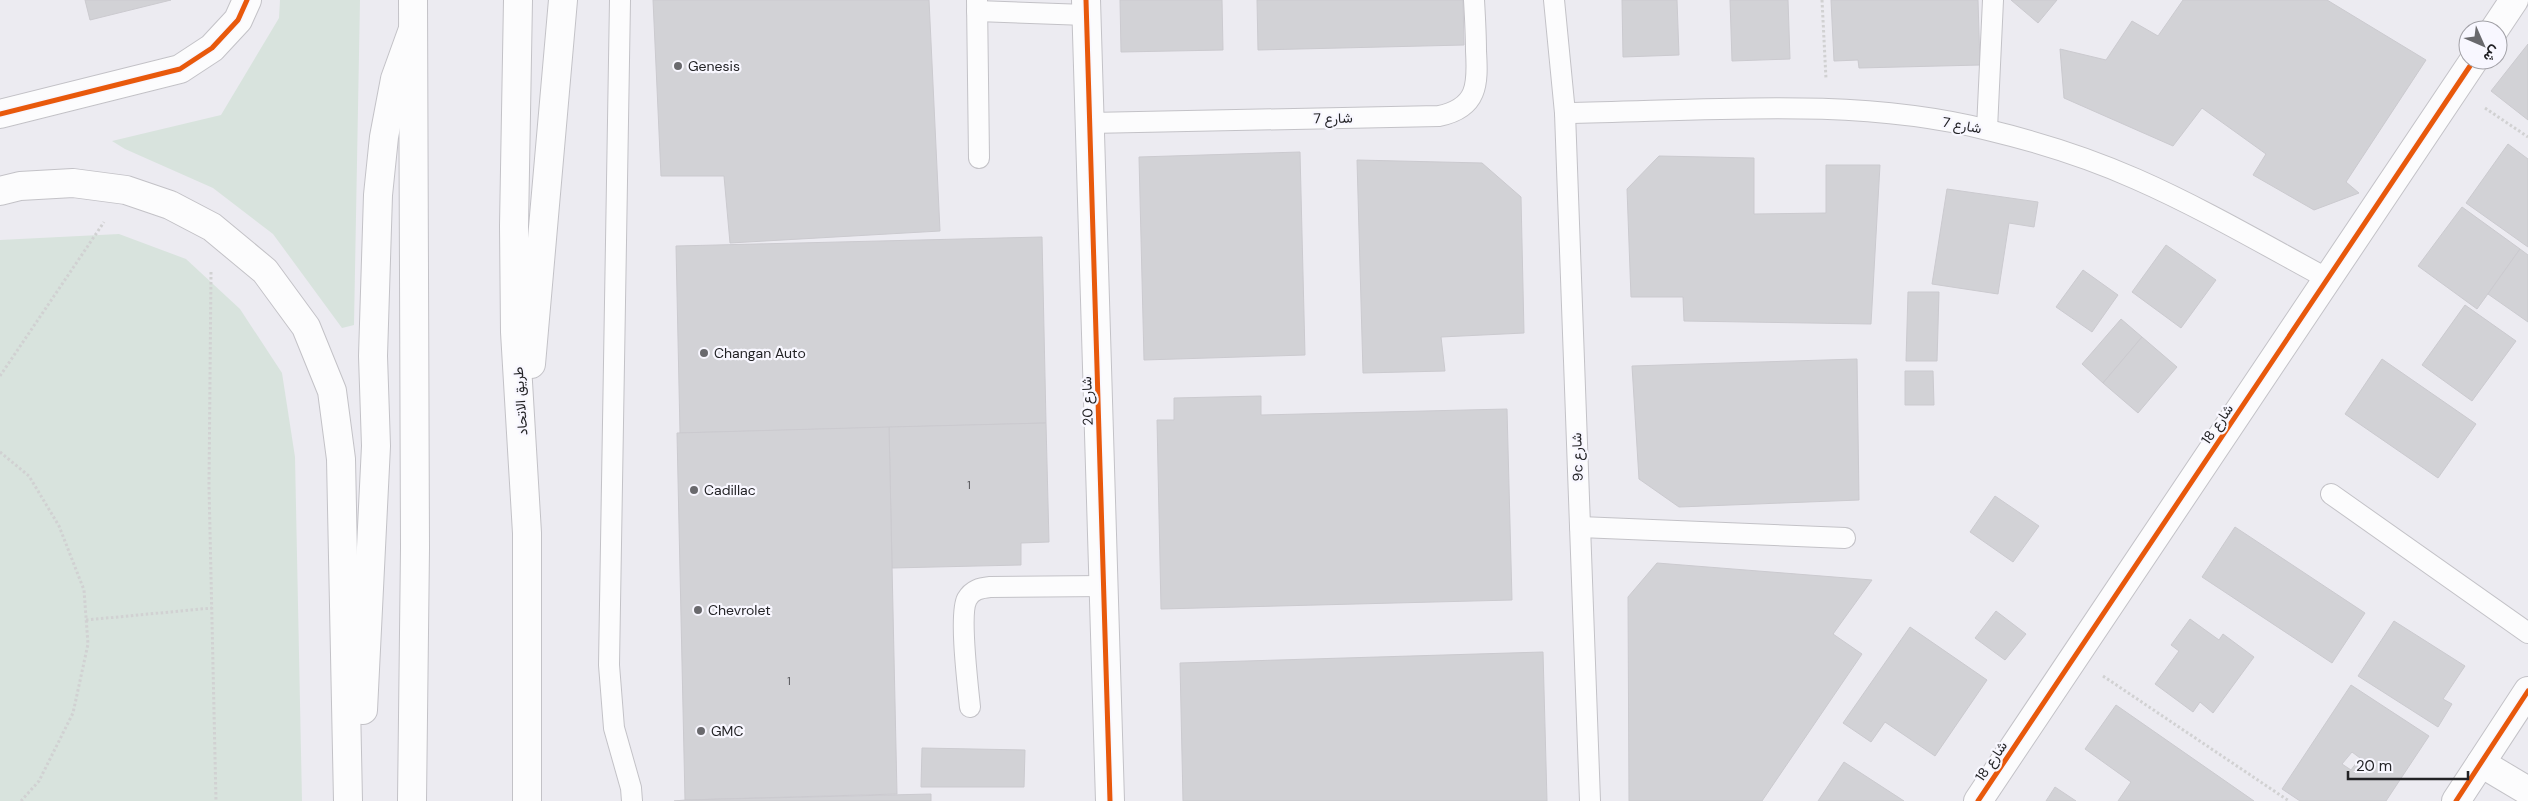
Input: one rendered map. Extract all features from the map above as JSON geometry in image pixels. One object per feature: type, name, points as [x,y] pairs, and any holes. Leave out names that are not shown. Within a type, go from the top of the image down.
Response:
[{"type":"main road","points":[[0,114],[180,69],[212,48],[238,20],[247,0]]},
{"type":"main road","name":"طريق الاتحاد","points":[[518,0],[514,303],[527,533],[531,794]]},
{"type":"main road","points":[[523,450],[563,0]]},
{"type":"main road","points":[[2501,20],[2514,0]]},
{"type":"main road","name":"شارع 20","points":[[1086,7],[1110,801]]},
{"type":"main road","points":[[348,801],[361,742],[368,614],[376,446],[373,356],[378,195],[384,137],[395,79],[412,8]]},
{"type":"main road","points":[[412,8],[415,548],[412,801]]},
{"type":"main road","name":"شارع 18","points":[[1978,801],[2467,70]]},
{"type":"main road","points":[[0,191],[20,186],[73,184],[126,190],[170,205],[212,227],[265,271],[306,327],[332,390],[341,459],[348,801]]},
{"type":"main road","points":[[2459,800],[2528,691]]},
{"type":"main road","points":[[2481,763],[2528,791]]},
{"type":"lane","points":[[620,0],[610,665],[614,728],[631,788],[632,801]]},
{"type":"lane","name":"شارع 7","points":[[1090,123],[1439,116],[1451,113],[1462,107],[1471,98],[1476,87],[1474,0]]},
{"type":"lane","name":"9c شارع","points":[[1554,0],[1565,113],[1590,801]]},
{"type":"lane","points":[[1986,129],[1993,0]]},
{"type":"lane","points":[[980,158],[977,6],[1086,7]]},
{"type":"lane","name":"شارع 7","points":[[1565,113],[1828,108],[1907,115],[1986,129],[2062,151],[2135,179],[2206,213],[2328,279]]},
{"type":"lane","points":[[2331,494],[2528,633]]},
{"type":"lane","points":[[1580,527],[1845,538]]},
{"type":"lane","points":[[970,707],[964,610],[972,593],[980,588],[990,587],[1104,586]]},
{"type":"path","points":[[1822,0],[1828,108]]},
{"type":"path","points":[[2455,89],[2528,137]]},
{"type":"path","points":[[0,376],[126,190]]},
{"type":"path","points":[[212,227],[209,486],[216,801]]},
{"type":"path","points":[[0,452],[29,476],[59,526],[84,590],[88,644],[73,714],[39,780],[21,801]]},
{"type":"path","points":[[86,620],[212,608]]},
{"type":"path","points":[[2075,656],[2289,801]]},
{"type":"shaded area","points":[[280,0],[360,0],[354,325],[342,328],[273,234],[213,188],[125,149],[112,141],[221,115],[279,18]]},
{"type":"shaded area","points":[[119,234],[186,259],[240,309],[282,373],[295,457],[302,801],[0,801],[0,240]]},
{"type":"building","points":[[85,0],[171,0],[90,20]]},
{"type":"building","points":[[653,0],[929,0],[940,231],[730,243],[724,176],[661,176]]},
{"type":"building","points":[[1120,0],[1222,0],[1223,50],[1121,52]]},
{"type":"building","points":[[1257,0],[1463,0],[1464,45],[1258,50]]},
{"type":"building","points":[[1622,0],[1677,0],[1679,55],[1623,57]]},
{"type":"building","points":[[1730,0],[1788,0],[1790,59],[1732,61]]},
{"type":"building","points":[[1831,0],[1978,0],[1980,65],[1859,68],[1858,60],[1834,61]]},
{"type":"building","points":[[2011,0],[2057,0],[2038,23]]},
{"type":"building","points":[[2183,0],[2327,0],[2426,60],[2346,182],[2359,193],[2314,210],[2253,175],[2266,154],[2202,108],[2173,146],[2064,98],[2060,49],[2106,60],[2132,21],[2158,36]]},
{"type":"building","points":[[2528,44],[2528,120],[2491,91]]},
{"type":"building","points":[[2508,144],[2528,159],[2528,247],[2466,203]]},
{"type":"building","points":[[1300,152],[1305,355],[1144,360],[1139,157]]},
{"type":"building","points":[[1659,156],[1754,158],[1754,214],[1826,213],[1826,165],[1880,165],[1871,324],[1684,321],[1683,297],[1631,297],[1627,189]]},
{"type":"building","points":[[1357,160],[1482,163],[1521,197],[1524,333],[1441,337],[1445,371],[1363,373]]},
{"type":"building","points":[[1947,189],[2038,202],[2034,227],[2009,223],[1998,294],[1932,284]]},
{"type":"building","points":[[2462,207],[2520,249],[2477,309],[2418,266]]},
{"type":"building","points":[[1042,237],[1046,423],[680,433],[676,246]]},
{"type":"building","points":[[2166,245],[2216,280],[2181,328],[2132,292]]},
{"type":"building","points":[[2520,249],[2528,255],[2528,322],[2488,294]]},
{"type":"building","points":[[2083,270],[2118,295],[2092,332],[2056,307]]},
{"type":"building","points":[[1908,292],[1939,292],[1937,361],[1906,361]]},
{"type":"building","points":[[2465,305],[2516,341],[2472,401],[2422,365]]},
{"type":"building","points":[[2121,319],[2142,337],[2103,383],[2082,364]]},
{"type":"building","points":[[2142,337],[2177,367],[2138,413],[2103,383]]},
{"type":"building","points":[[1857,359],[1859,500],[1679,507],[1639,479],[1632,366]]},
{"type":"building","points":[[2382,359],[2476,424],[2438,478],[2345,414]]},
{"type":"building","points":[[1905,371],[1933,371],[1934,405],[1905,405]]},
{"type":"building","points":[[1261,396],[1261,415],[1507,409],[1512,600],[1161,609],[1157,420],[1174,420],[1174,398]]},
{"type":"building","points":[[1046,423],[1049,542],[1021,543],[1021,565],[892,568],[889,427]]},
{"type":"building","points":[[889,427],[897,794],[685,800],[677,433]]},
{"type":"building","points":[[1995,496],[2039,526],[2013,562],[1970,532]]},
{"type":"building","points":[[2235,527],[2365,613],[2332,663],[2202,577]]},
{"type":"building","points":[[1657,563],[1872,580],[1833,634],[1862,654],[1762,801],[1629,801],[1628,597]]},
{"type":"building","points":[[1996,611],[2026,634],[2005,660],[1975,638]]},
{"type":"building","points":[[2190,619],[2219,640],[2223,634],[2254,657],[2213,713],[2200,702],[2193,712],[2155,684],[2179,651],[2171,645]]},
{"type":"building","points":[[2394,621],[2465,666],[2443,699],[2452,704],[2438,727],[2358,676]]},
{"type":"building","points":[[1910,627],[1987,680],[1935,756],[1885,722],[1871,742],[1843,723]]},
{"type":"building","points":[[1543,652],[1547,801],[1183,801],[1180,663]]},
{"type":"building","points":[[2351,685],[2429,736],[2386,801],[2300,801],[2282,789]],"holes":[[[2352,752],[2360,758],[2351,770],[2342,764]]]},
{"type":"building","points":[[2116,705],[2254,801],[2118,801],[2131,782],[2085,749]]},
{"type":"building","points":[[922,748],[1025,750],[1024,787],[921,787]]},
{"type":"building","points":[[1844,762],[1904,801],[1818,801]]},
{"type":"building","points":[[2055,787],[2076,801],[2046,801]]},
{"type":"building","points":[[931,794],[931,801],[674,801],[685,800]]},
{"type":"cycle path","points":[[0,114],[180,69],[212,48],[238,20],[247,0]]},
{"type":"cycle path","points":[[1086,0],[1110,801]]},
{"type":"cycle path","points":[[1978,801],[2467,70]]},
{"type":"cycle path","points":[[2456,801],[2528,691]]},
{"type":"place","name":"Genesis","points":[[678,66]]},
{"type":"place","name":"Changan Auto","points":[[704,353]]},
{"type":"place","name":"Cadillac","points":[[694,490]]},
{"type":"place","name":"Chevrolet","points":[[698,610]]},
{"type":"place","name":"GMC","points":[[701,731]]}]
